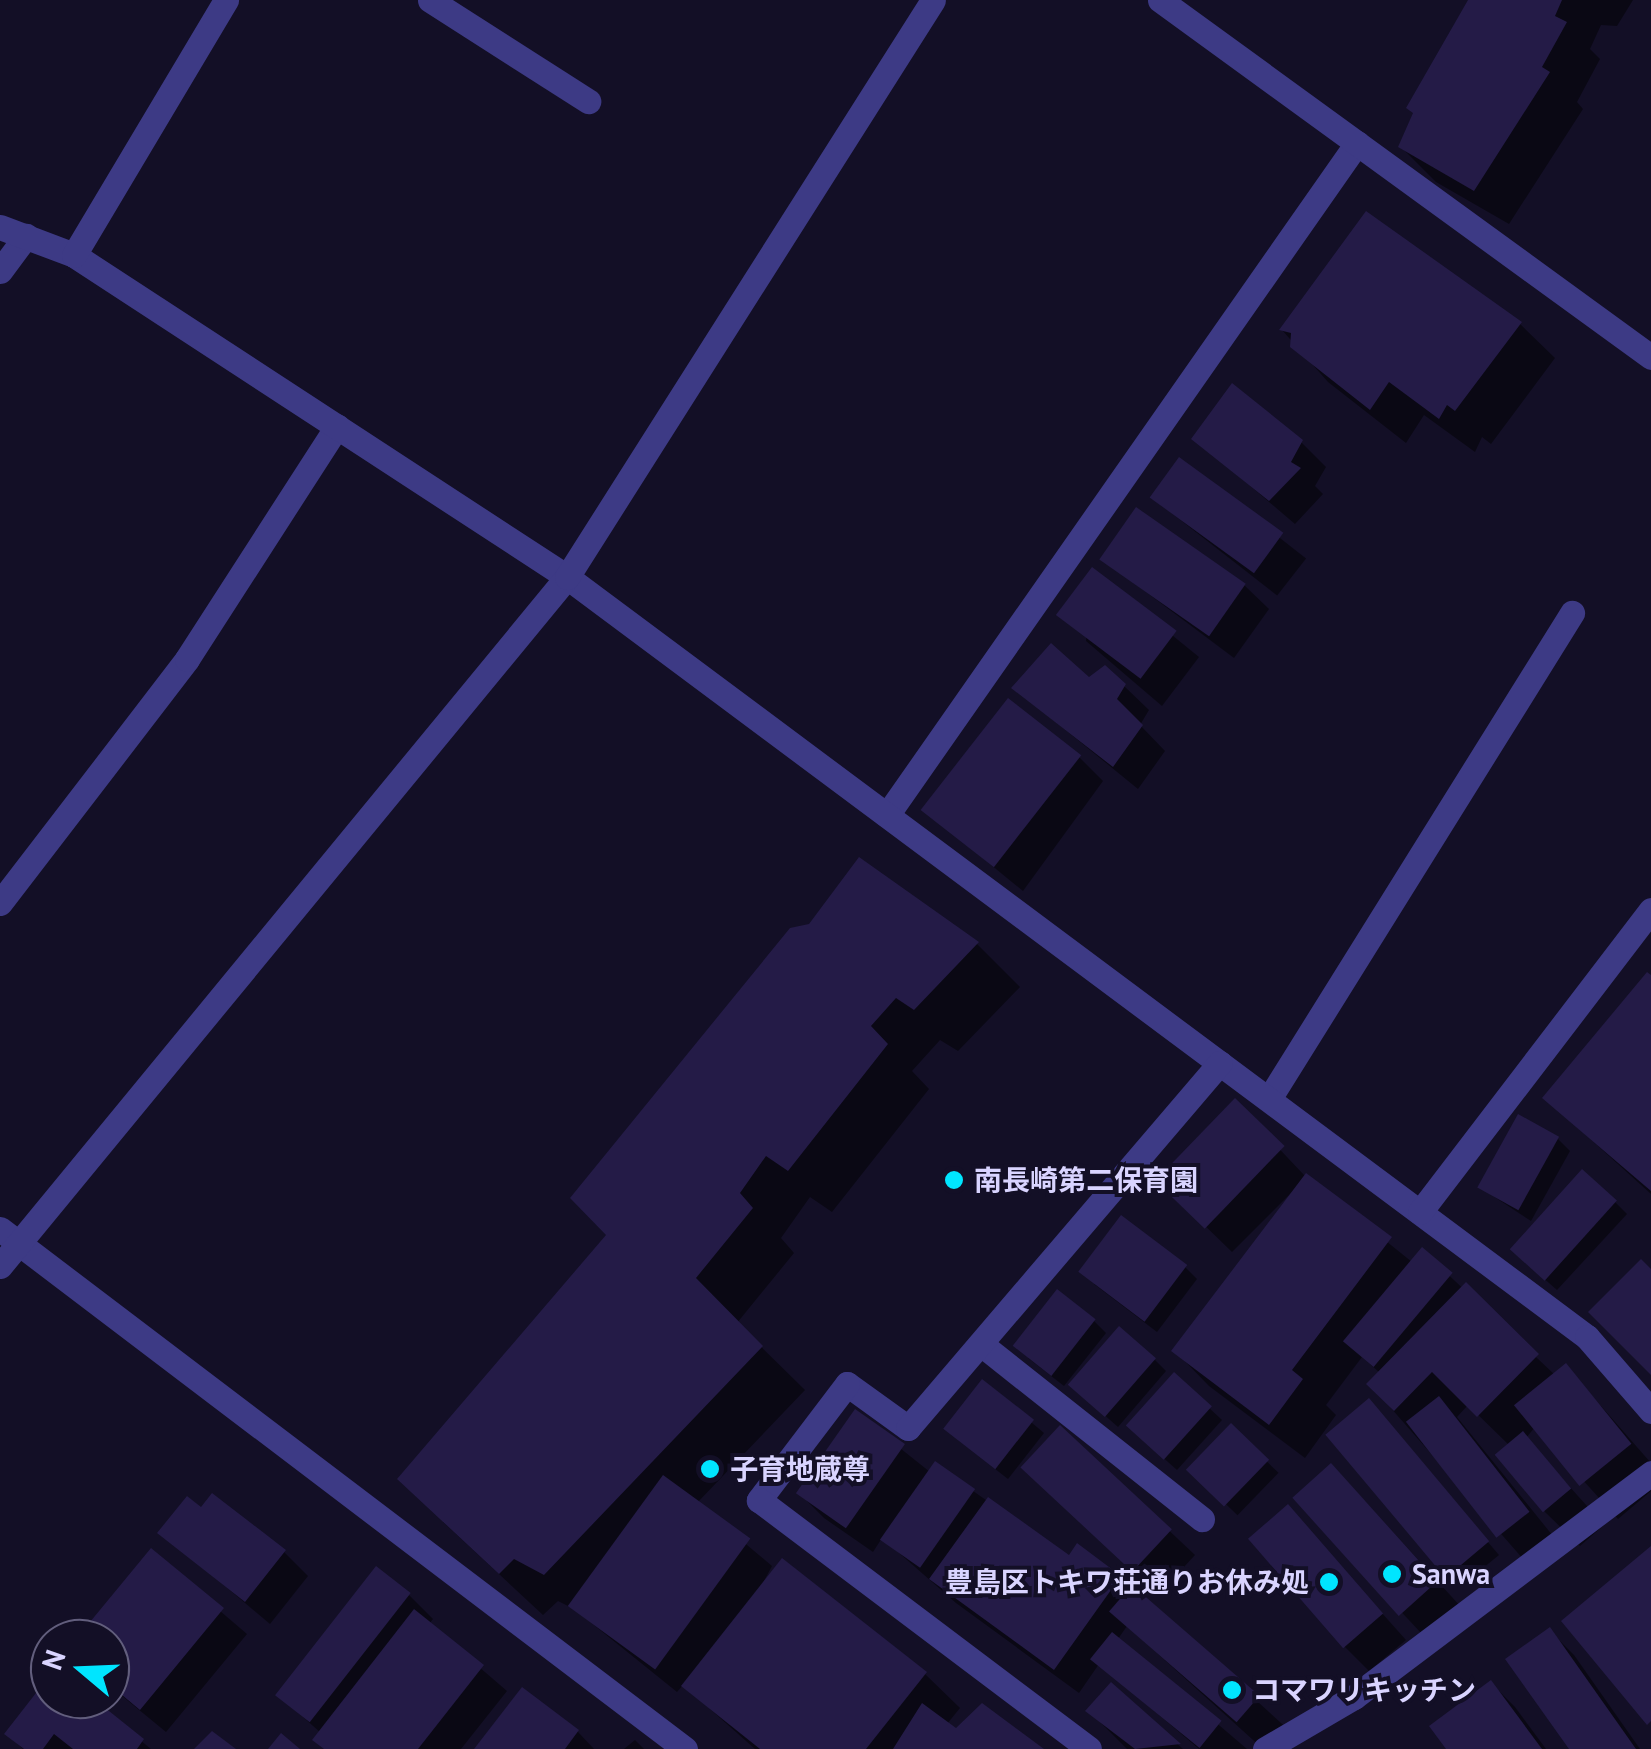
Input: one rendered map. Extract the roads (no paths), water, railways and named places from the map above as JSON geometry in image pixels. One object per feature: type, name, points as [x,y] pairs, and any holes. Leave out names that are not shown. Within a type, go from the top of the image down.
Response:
[{"type":"street","points":[[74,255],[226,0]]},
{"type":"street","points":[[430,0],[588,102]]},
{"type":"street","points":[[0,1266],[22,1246],[566,577],[933,0]]},
{"type":"street","points":[[1160,0],[1651,357]]},
{"type":"street","points":[[887,815],[1357,143]]},
{"type":"street","points":[[0,227],[74,255],[566,577],[1587,1338],[1651,1411]]},
{"type":"street","points":[[0,271],[26,236]]},
{"type":"street","points":[[0,903],[186,659],[337,426]]},
{"type":"street","points":[[1268,1099],[1572,613]]},
{"type":"street","points":[[1420,1212],[1651,910]]},
{"type":"street","points":[[1090,1749],[759,1500],[847,1384],[908,1428],[1220,1064]]},
{"type":"street","points":[[0,1229],[685,1749]]},
{"type":"street","points":[[981,1344],[1202,1519]]},
{"type":"street","points":[[1266,1749],[1354,1697],[1651,1473]]},
{"type":"place","name":"南長崎第二保育園","points":[[954,1180]]},
{"type":"place","name":"子育地蔵尊","points":[[710,1469]]},
{"type":"place","name":"Sanwa","points":[[1392,1574]]},
{"type":"place","name":"豊島区トキワ荘通りお休み処","points":[[1329,1582]]},
{"type":"place","name":"コマワリキッチン","points":[[1232,1690]]}]
